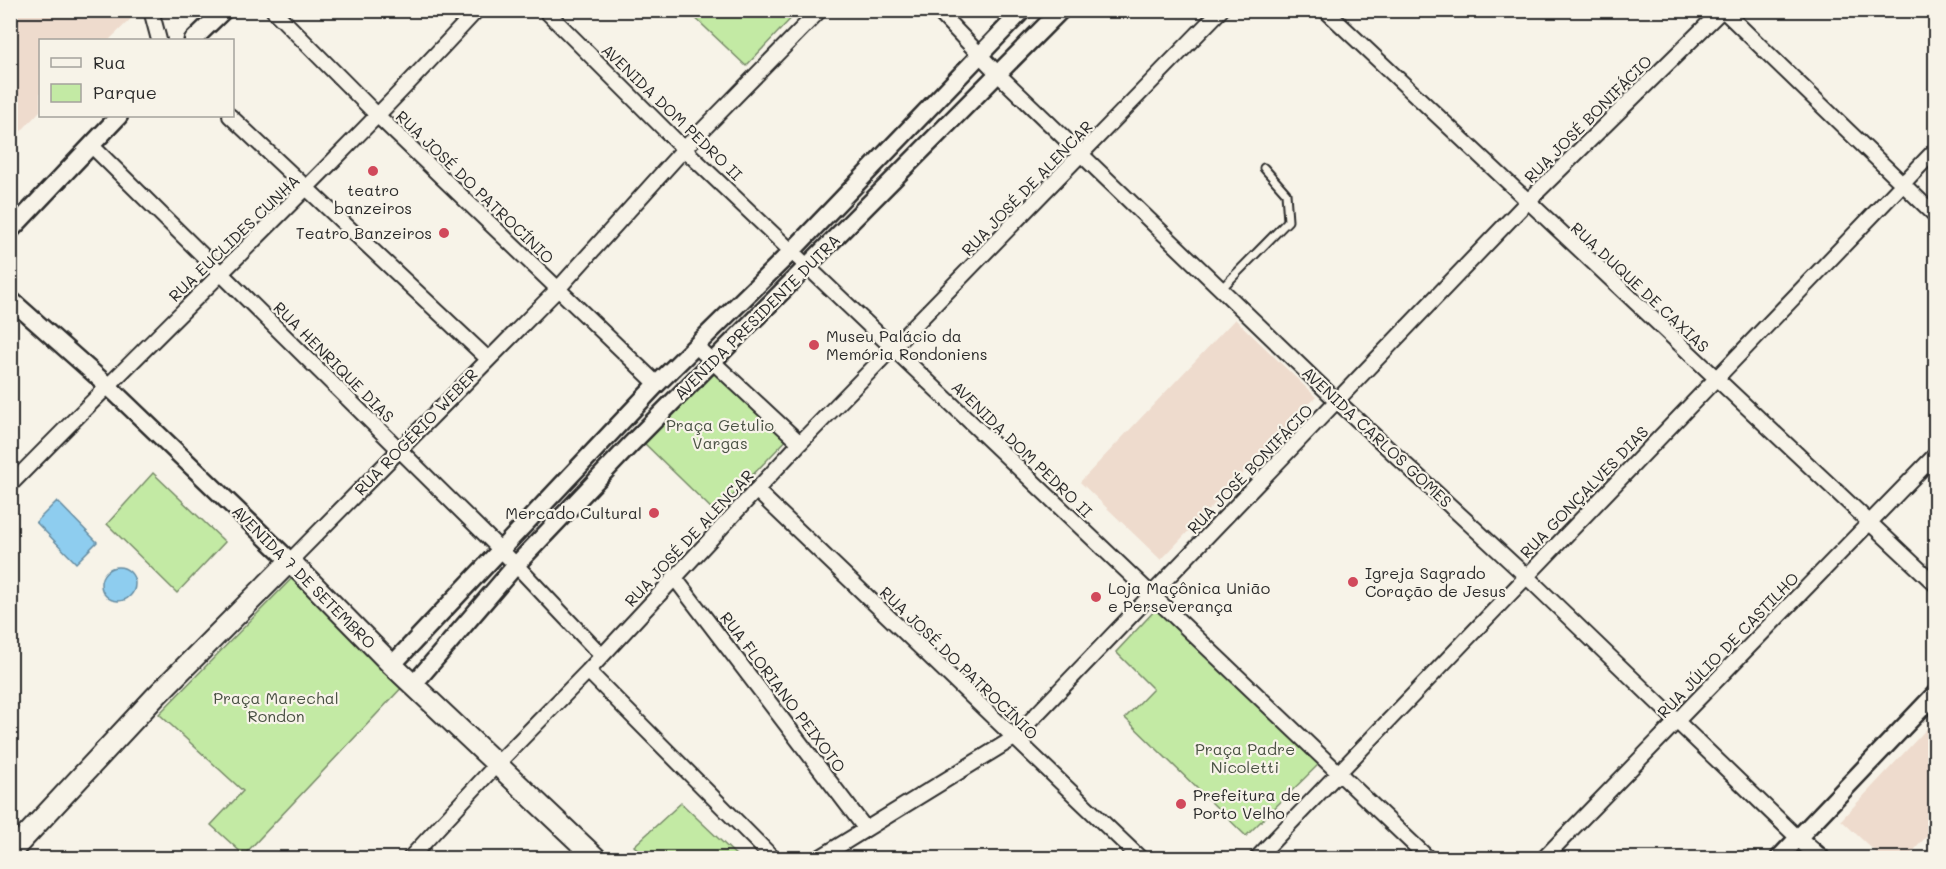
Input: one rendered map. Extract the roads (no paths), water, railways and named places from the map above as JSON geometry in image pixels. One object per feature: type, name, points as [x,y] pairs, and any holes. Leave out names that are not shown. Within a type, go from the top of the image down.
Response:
[{"type":"main road","name":"AVENIDA 7 DE SETEMBRO","points":[[290,561],[392,665],[596,858]]},
{"type":"main road","name":"RUA ROGÉRIO WEBER","points":[[10,853],[155,697],[290,561]]},
{"type":"street","points":[[151,10],[159,39]]},
{"type":"street","points":[[194,39],[224,10]]},
{"type":"street","name":"RUA JOSÉ DO PATROCÍNIO","points":[[273,10],[379,117],[657,384]]},
{"type":"street","name":"RUA EUCLIDES CUNHA","points":[[10,485],[379,117],[477,10]]},
{"type":"street","name":"AVENIDA DOM PEDRO II","points":[[544,10],[807,267],[1150,596],[1428,858]]},
{"type":"street","name":"RUA ROGÉRIO WEBER","points":[[290,561],[487,358],[557,290],[684,148],[820,10]]},
{"type":"street","name":"AVENIDA CARLOS GOMES","points":[[937,10],[999,75],[1338,402],[1527,576],[1676,722],[1821,858]]},
{"type":"street","name":"AVENIDA PRESIDENTE DUTRA","points":[[392,665],[657,384],[792,251],[1023,10]]},
{"type":"street","name":"AVENIDA PRESIDENTE DUTRA","points":[[413,685],[516,565],[712,361],[999,75],[1061,10]]},
{"type":"street","name":"RUA JOSÉ DE ALENCAR","points":[[411,858],[800,443],[1083,156],[1221,10]]},
{"type":"street","name":"RUA DUQUE DE CAXIAS","points":[[1325,10],[1714,380],[1935,585]]},
{"type":"street","points":[[1722,10],[1935,216]]},
{"type":"street","name":"RUA JOSÉ BONIFÁCIO","points":[[819,858],[1014,738],[1527,202],[1722,10]]},
{"type":"street","points":[[10,231],[118,117]]},
{"type":"street","points":[[231,117],[487,358]]},
{"type":"street","name":"RUA HENRIQUE DIAS","points":[[91,145],[223,272],[398,450],[516,565],[602,656]]},
{"type":"street","name":"RUA GONÇALVES DIAS","points":[[1257,858],[1935,149]]},
{"type":"street","name":"AVENIDA 7 DE SETEMBRO","points":[[10,299],[108,386],[290,561]]},
{"type":"street","points":[[696,346],[800,443]]},
{"type":"street","name":"RUA JÚLIO DE CASTILHO","points":[[1544,858],[1935,454]]},
{"type":"street","name":"RUA JOSÉ DO PATROCÍNIO","points":[[756,490],[1140,858]]},
{"type":"street","name":"RUA FLORIANO PEIXOTO","points":[[674,576],[866,828]]},
{"type":"street","points":[[588,671],[773,858]]},
{"type":"street","points":[[1779,858],[1935,693]]},
{"type":"lane","points":[[1221,289],[1288,221],[1286,193],[1264,168]]},
{"type":"water","points":[[57,501],[97,542],[76,563],[36,522]]},
{"type":"water","points":[[118,567],[130,572],[135,584],[130,596],[118,601],[106,596],[101,584],[106,572]]},
{"type":"place","name":"teatro banzeiros","points":[[373,171]]},
{"type":"place","name":"Teatro Banzeiros","points":[[444,233]]},
{"type":"place","name":"Museu Palácio da Memória Rondoniens","points":[[814,345]]},
{"type":"place","name":"Mercado Cultural","points":[[654,513]]},
{"type":"place","name":"Igreja Sagrado Coração de Jesus","points":[[1353,582]]},
{"type":"place","name":"Loja Maçônica União e Perseverança","points":[[1096,597]]},
{"type":"place","name":"Prefeitura de Porto Velho","points":[[1181,804]]},
{"type":"park label","name":"Praça Getulio Vargas","points":[[720,434]]},
{"type":"park label","name":"Praça Marechal Rondon","points":[[276,707]]},
{"type":"park label","name":"Praça Padre Nicoletti","points":[[1245,758]]}]
